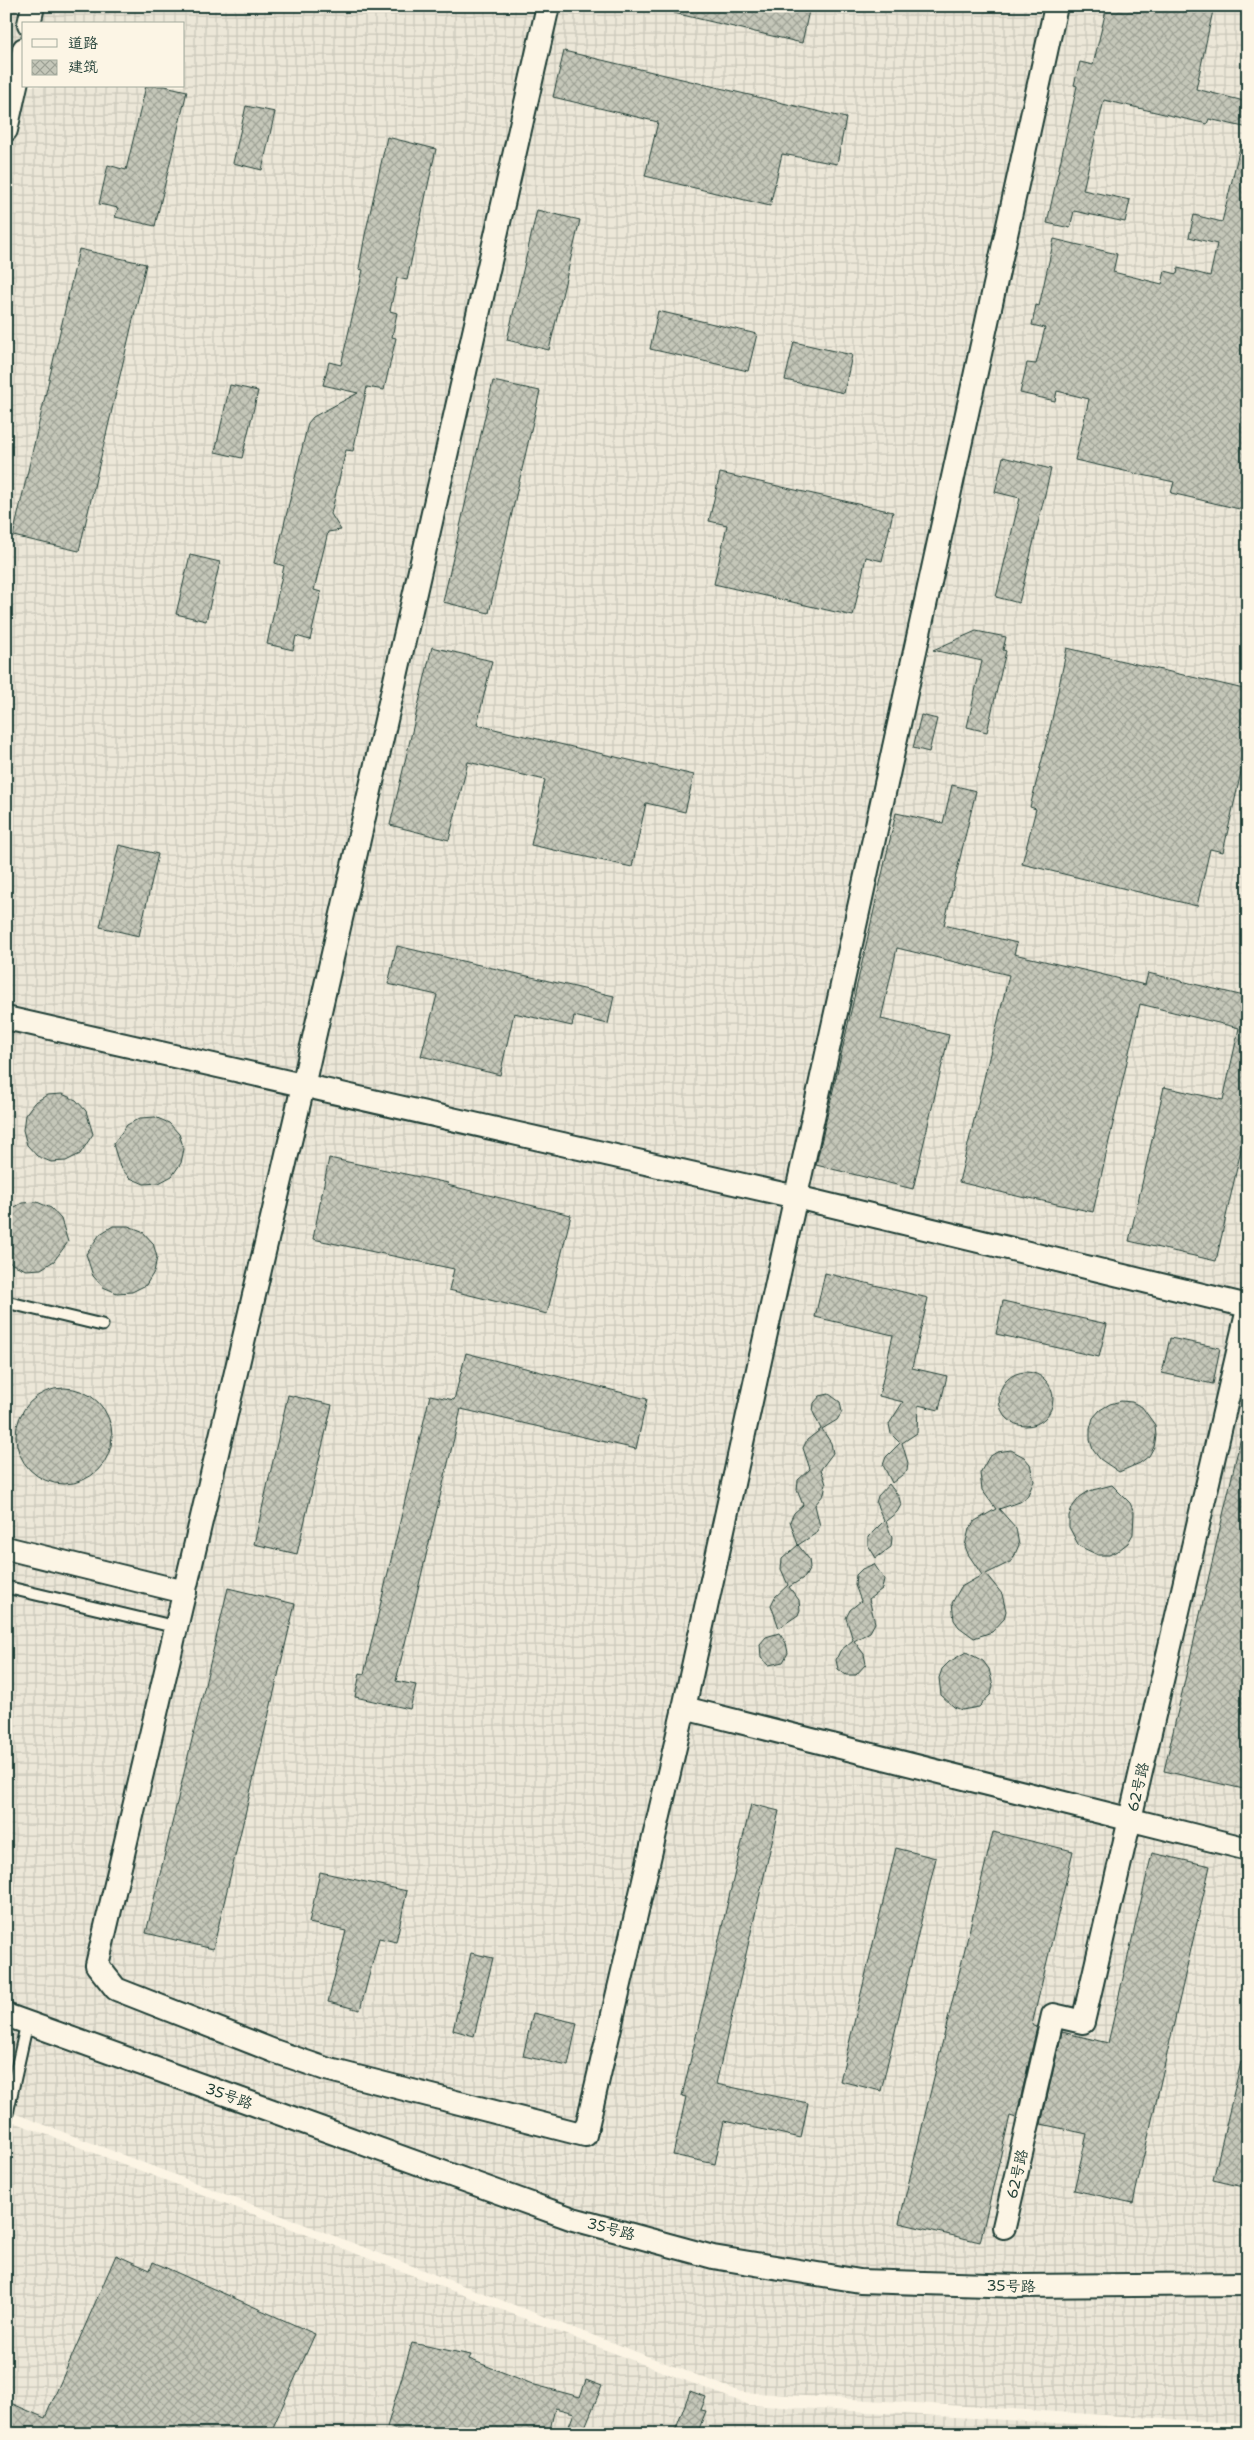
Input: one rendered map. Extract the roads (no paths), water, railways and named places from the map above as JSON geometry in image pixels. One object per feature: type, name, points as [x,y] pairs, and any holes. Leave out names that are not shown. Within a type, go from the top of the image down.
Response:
[{"type":"street","points":[[29,22],[33,6]]},
{"type":"street","points":[[548,6],[303,1086],[97,1965],[116,1989],[274,2051],[326,2068],[585,2135],[684,1708],[1056,6]]},
{"type":"street","points":[[6,130],[22,58]]},
{"type":"street","points":[[6,1018],[796,1197],[1248,1308]]},
{"type":"street","name":"62号路","points":[[1004,2227],[1053,2015],[1084,2022],[1248,1308]]},
{"type":"street","points":[[6,1548],[185,1592]]},
{"type":"street","points":[[684,1708],[1248,1849]]},
{"type":"street","name":"35号路","points":[[6,2015],[574,2219],[714,2257],[860,2281],[1020,2286],[1248,2284]]},
{"type":"lane","points":[[6,1302],[102,1326]]},
{"type":"lane","points":[[6,1587],[176,1627]]},
{"type":"lane","points":[[6,2118],[27,2023]]}]
